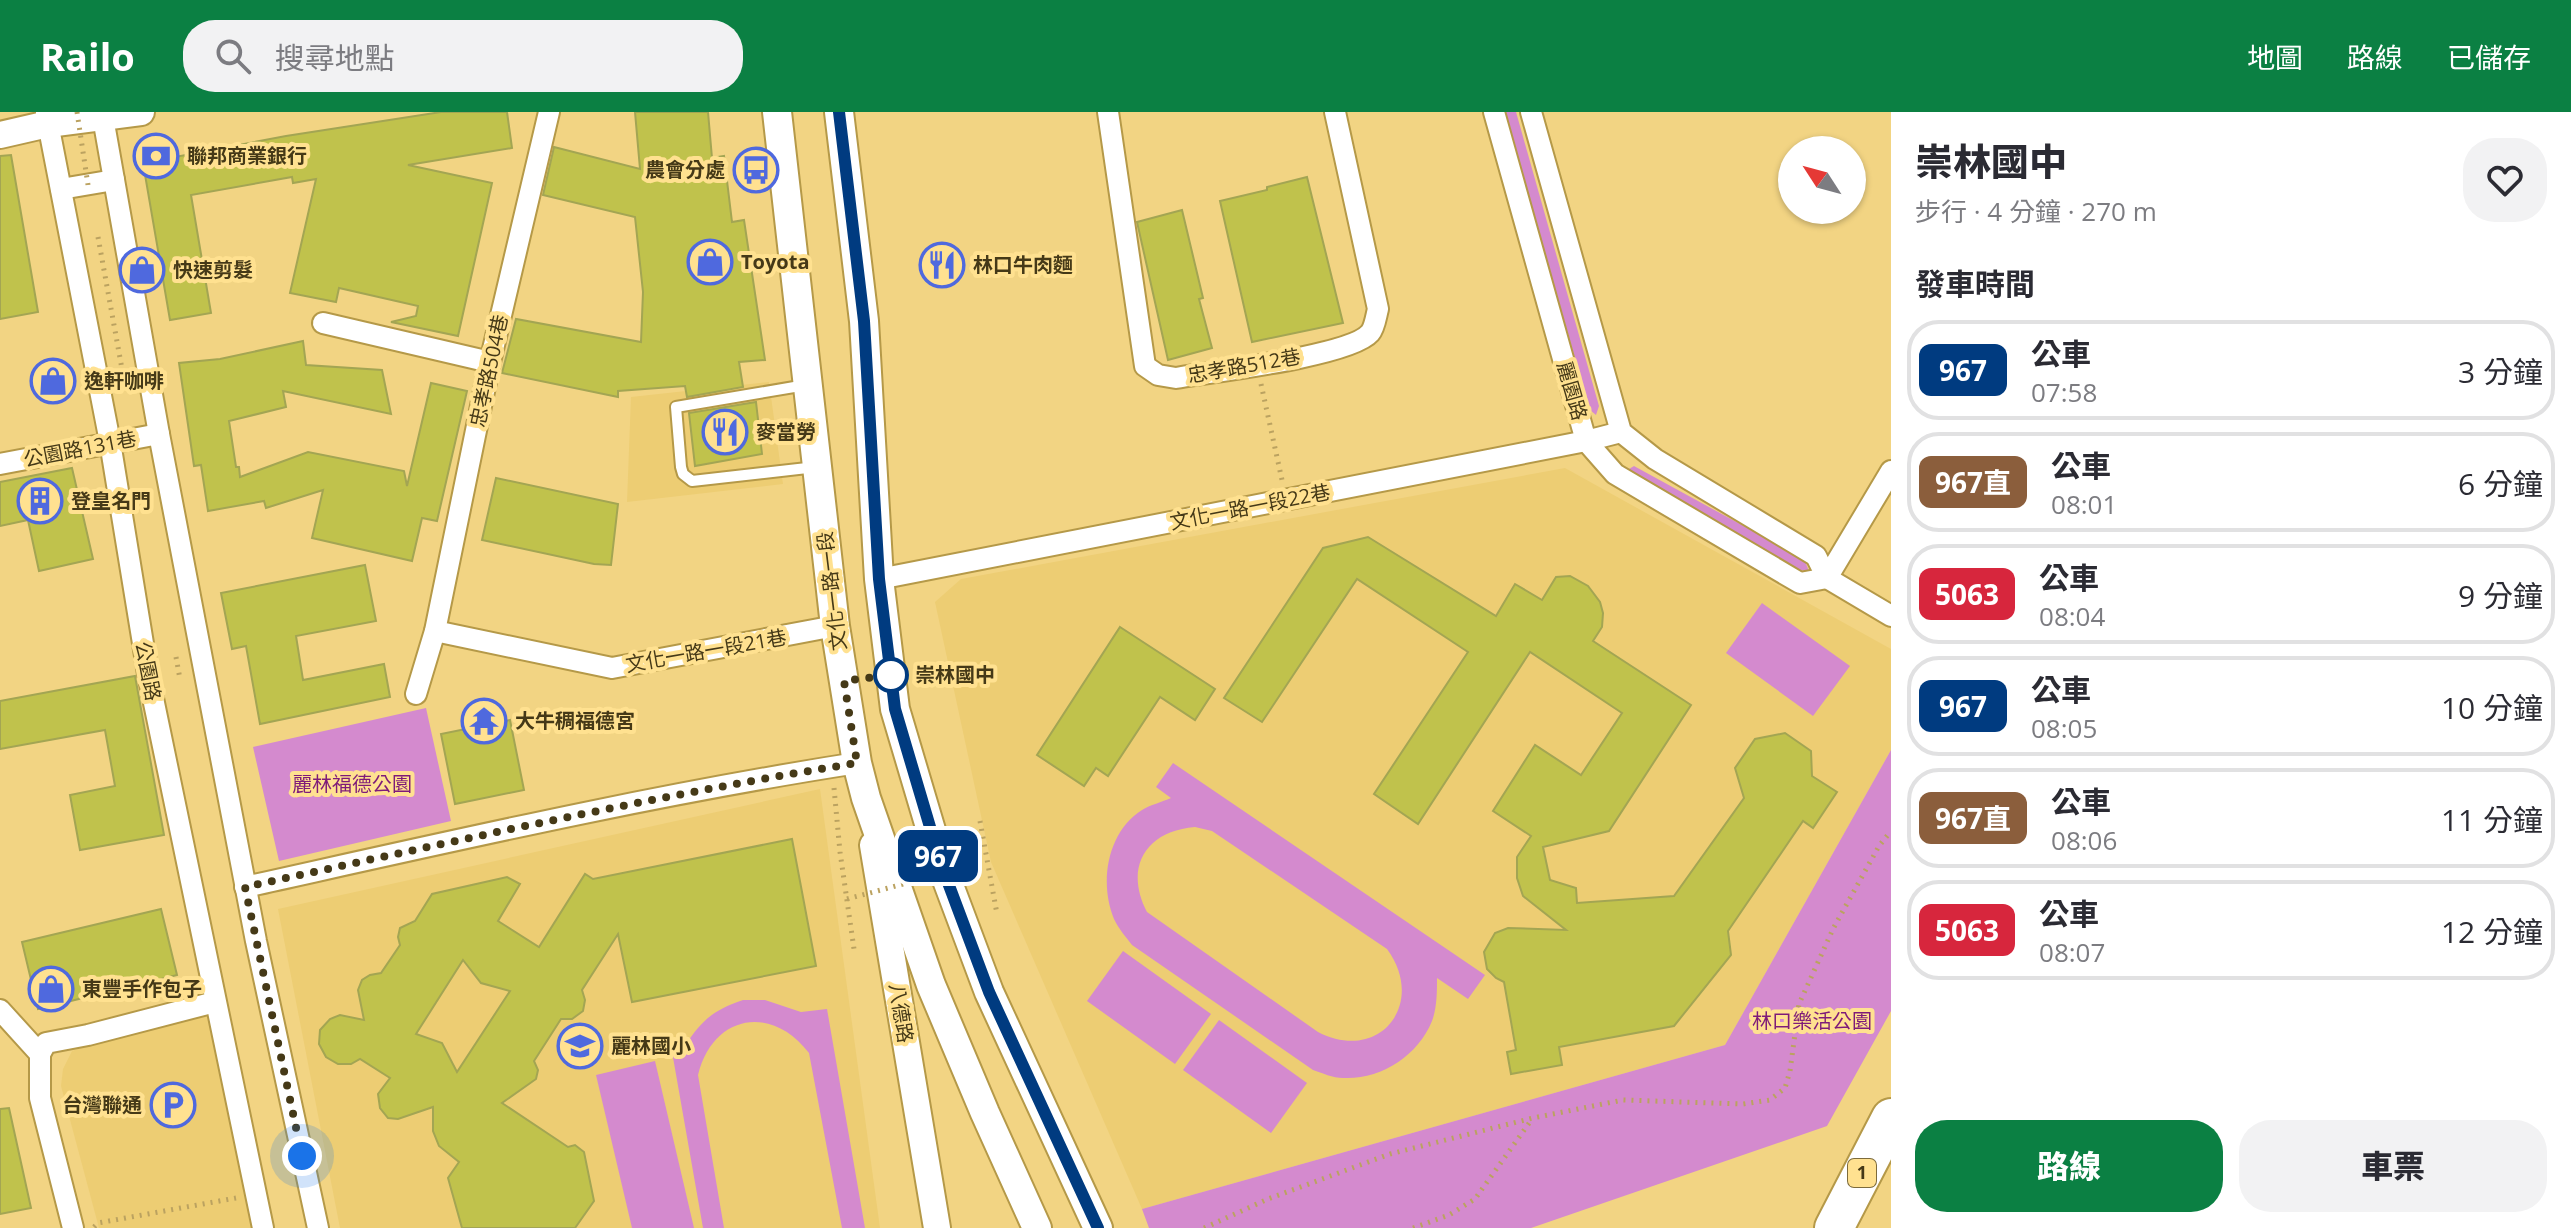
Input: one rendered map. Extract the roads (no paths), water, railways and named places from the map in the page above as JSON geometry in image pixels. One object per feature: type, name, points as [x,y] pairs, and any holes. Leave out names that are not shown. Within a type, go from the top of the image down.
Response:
[{"type":"highway","name":"1","points":[[1834,1228],[1891,1118]]},
{"type":"main road","name":"文化一路一段","points":[[777,112],[835,626],[857,763],[866,798],[931,985],[1037,1228]]},
{"type":"main road","points":[[839,112],[864,321],[879,579],[895,709],[941,864],[989,992],[1098,1228]]},
{"type":"street","points":[[0,135],[46,118],[141,112]]},
{"type":"street","name":"忠孝路504巷","points":[[416,694],[435,631],[490,362],[549,112]]},
{"type":"street","name":"忠孝路512巷","points":[[1108,112],[1145,366],[1158,375],[1176,378],[1329,351],[1356,343],[1372,332],[1378,309],[1335,112]]},
{"type":"street","name":"麗園路","points":[[1494,112],[1586,441],[1615,474],[1800,583],[1827,578]]},
{"type":"street","name":"麗園路","points":[[1531,112],[1621,432],[1655,459],[1816,556],[1827,578],[1891,616]]},
{"type":"street","points":[[94,113],[114,180],[245,887],[318,1228]]},
{"type":"street","name":"公園路","points":[[46,118],[110,442],[148,674],[263,1228]]},
{"type":"street","points":[[61,189],[114,180]]},
{"type":"street","points":[[323,323],[490,362]]},
{"type":"street","name":"文化一路一段22巷","points":[[879,579],[1621,432]]},
{"type":"street","name":"公園路131巷","points":[[0,464],[159,434]]},
{"type":"street","points":[[1827,578],[1891,471]]},
{"type":"street","name":"文化一路一段21巷","points":[[435,631],[612,668],[835,626]]},
{"type":"street","points":[[245,887],[496,832],[786,774],[857,763]]},
{"type":"street","name":"八德路","points":[[866,798],[937,1228]]},
{"type":"street","points":[[73,1228],[40,1098],[40,1054],[46,1043],[215,1002]]},
{"type":"street","points":[[0,1010],[40,1054]]},
{"type":"lane","points":[[808,385],[676,407],[681,467],[683,474],[692,481],[817,467]]},
{"type":"place","name":"聯邦商業銀行","points":[[156,156]]},
{"type":"place","name":"農會分處","points":[[756,170]]},
{"type":"place","name":"Toyota","points":[[710,262]]},
{"type":"place","name":"林口牛肉麵","points":[[942,265]]},
{"type":"place","name":"快速剪髮","points":[[142,270]]},
{"type":"place","name":"逸軒咖啡","points":[[53,381]]},
{"type":"place","name":"麥當勞","points":[[725,432]]},
{"type":"place","name":"登皇名門","points":[[40,501]]},
{"type":"place","name":"崇林國中","points":[[891,675]]},
{"type":"place","name":"大牛稠福德宮","points":[[484,721]]},
{"type":"place","name":"東豐手作包子","points":[[51,989]]},
{"type":"place","name":"麗林國小","points":[[580,1046]]},
{"type":"place","name":"台灣聯通","points":[[173,1105]]},
{"type":"park label","name":"麗林福德公園","points":[[352,784]]},
{"type":"park label","name":"林口樂活公園","points":[[1812,1021]]}]
